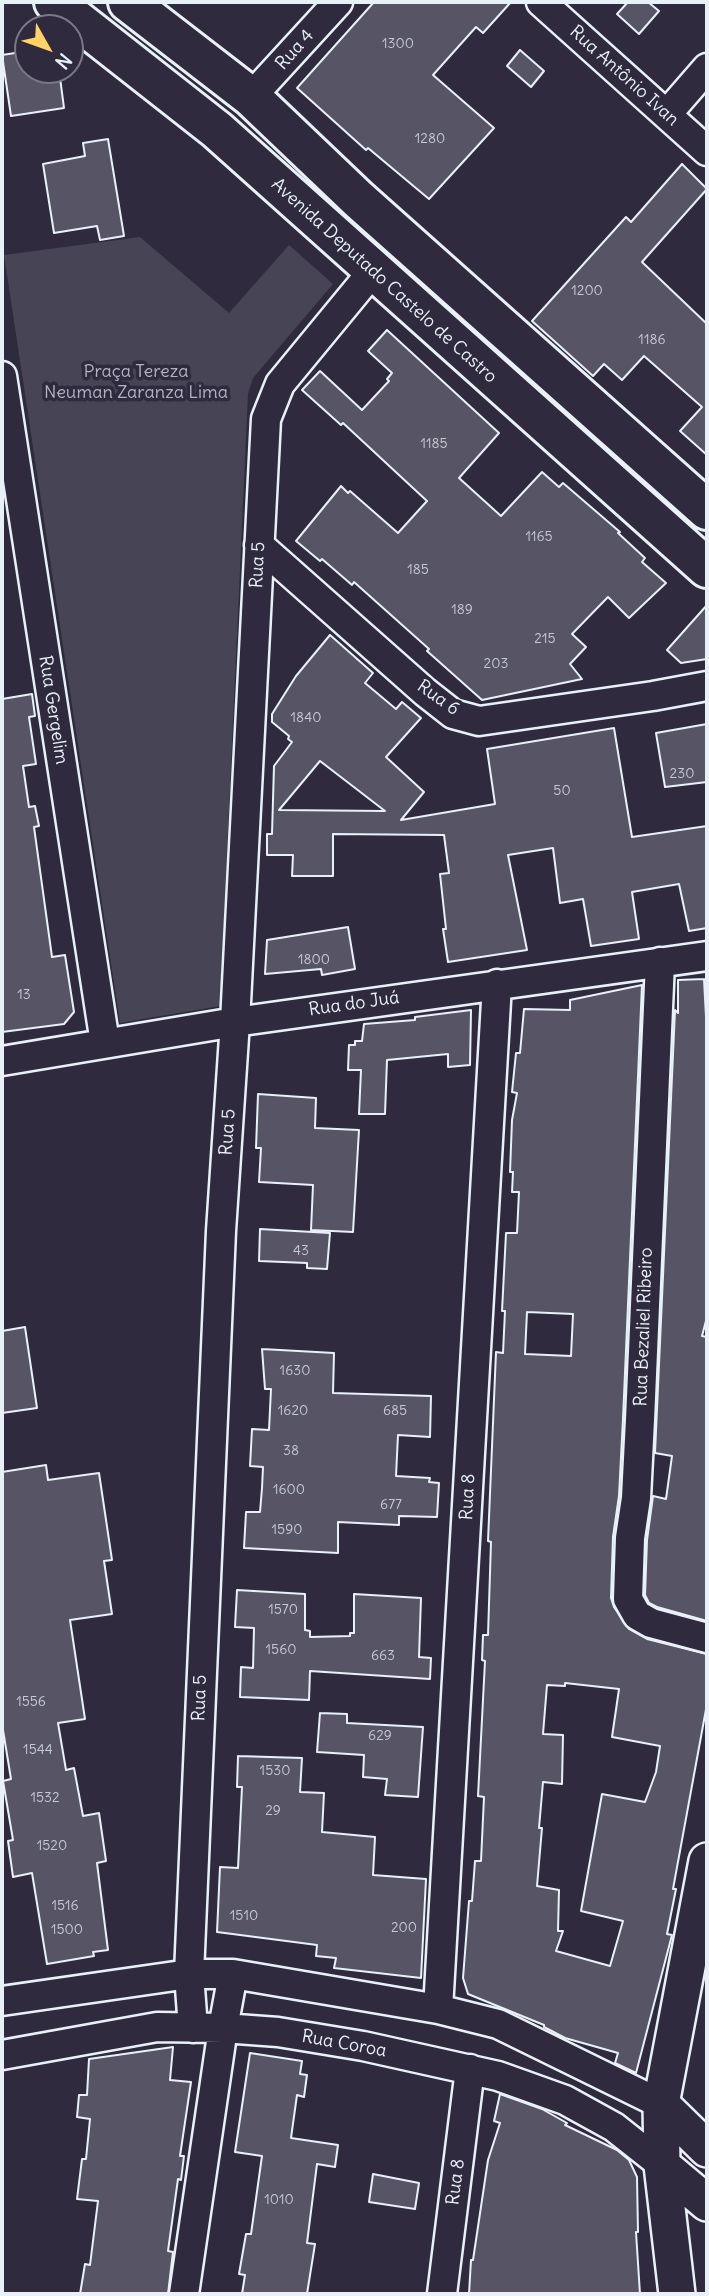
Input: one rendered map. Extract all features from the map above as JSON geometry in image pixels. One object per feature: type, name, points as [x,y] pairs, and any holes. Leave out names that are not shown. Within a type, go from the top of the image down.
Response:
[{"type":"main road","name":"Avenida Deputado Castelo de Castro","points":[[54,2],[216,130],[707,568]]},
{"type":"main road","points":[[128,2],[251,97],[358,198],[707,510]]},
{"type":"street","name":"Rua 4","points":[[251,97],[338,2]]},
{"type":"street","name":"Rua Antônio Ivan","points":[[541,2],[707,151]]},
{"type":"street","points":[[667,114],[707,68]]},
{"type":"street","name":"Rua 5","points":[[192,2028],[189,1974],[220,1231],[235,1021],[266,419],[280,384],[373,271]]},
{"type":"street","name":"Rua Gergelim","points":[[2,376],[6,431],[105,1043]]},
{"type":"street","name":"Rua 6","points":[[259,545],[425,692],[453,713],[479,721],[707,686]]},
{"type":"street","name":"Rua do Juá","points":[[2,1061],[235,1021],[707,956]]},
{"type":"street","name":"Rua Bezaliel Ribeiro","points":[[660,962],[640,1420],[636,1498],[630,1538],[628,1600],[637,1615],[651,1623],[707,1638]]},
{"type":"street","name":"Rua 8","points":[[438,2010],[497,984]]},
{"type":"street","points":[[677,2294],[662,2165],[661,2104],[707,1861]]},
{"type":"street","points":[[2,2001],[189,1974],[233,1974],[438,2010],[498,2024],[661,2104],[707,2149]]},
{"type":"street","points":[[184,2294],[222,2028],[233,1974]]},
{"type":"street","name":"Rua Coroa","points":[[2,2055],[157,2027],[278,2032],[363,2046],[498,2076],[565,2100],[614,2127],[662,2165]]},
{"type":"street","name":"Rua 8","points":[[442,2294],[470,2069]]},
{"type":"street","points":[[662,2165],[707,2203]]},
{"type":"green space","name":"Praça Tereza Neuman Zaranza Lima","points":[[140,237],[229,313],[289,245],[333,284],[253,378],[248,394],[220,1006],[120,1023],[4,255]]},
{"type":"building","points":[[374,2],[511,2],[483,33],[476,27],[433,75],[494,128],[429,199],[368,148],[366,150],[297,88]]},
{"type":"building","points":[[628,2],[648,2],[659,11],[639,34],[617,14]]},
{"type":"building","points":[[520,50],[544,71],[531,87],[507,66]]},
{"type":"building","points":[[14,53],[14,84],[61,84],[64,108],[11,116],[2,55]]},
{"type":"building","points":[[108,139],[124,236],[100,240],[97,226],[54,233],[43,164],[85,156],[83,143]]},
{"type":"building","points":[[682,164],[707,189],[642,262],[707,324],[707,455],[680,431],[702,407],[644,356],[622,380],[604,364],[593,376],[532,321],[626,217],[631,222]]},
{"type":"building","points":[[387,330],[499,433],[459,478],[501,516],[542,472],[559,487],[563,483],[620,532],[618,533],[645,558],[642,562],[666,583],[629,618],[608,597],[572,634],[586,647],[570,664],[582,679],[482,700],[354,582],[352,585],[296,541],[341,486],[398,533],[427,501],[343,423],[341,425],[302,390],[320,371],[362,410],[389,381],[387,379],[392,373],[368,351]]},
{"type":"building","points":[[707,605],[707,659],[681,663],[667,650]]},
{"type":"building","points":[[330,635],[373,673],[365,683],[396,709],[402,702],[421,718],[386,757],[424,792],[401,820],[495,804],[487,749],[614,728],[632,837],[707,826],[707,928],[689,931],[679,884],[632,892],[639,939],[591,946],[583,899],[560,903],[553,848],[508,855],[527,950],[448,962],[440,874],[449,873],[444,835],[333,834],[333,876],[292,876],[293,855],[267,855],[267,834],[272,834],[274,766],[292,742],[288,739],[289,736],[272,722],[272,714],[296,676]],"holes":[[[320,761],[385,811],[279,810]]]},
{"type":"building","points":[[32,694],[35,716],[29,717],[36,764],[23,766],[29,807],[35,806],[39,826],[34,827],[52,957],[65,955],[74,1012],[64,1024],[2,1032],[2,699]]},
{"type":"building","points":[[707,724],[707,782],[665,787],[656,733]]},
{"type":"building","points":[[348,927],[355,969],[322,975],[321,969],[265,974],[267,940]]},
{"type":"building","points":[[704,979],[707,1036],[707,1317],[702,1336],[707,1337],[707,1621],[657,1607],[649,1603],[645,1595],[647,1540],[653,1496],[666,1499],[672,1456],[655,1453],[675,1010],[678,1013],[678,980]]},
{"type":"building","points":[[642,985],[623,1419],[611,1598],[629,1629],[647,1639],[707,1654],[707,1704],[673,1889],[676,1889],[667,1934],[672,1935],[636,2073],[615,2063],[618,2053],[565,2038],[544,2025],[468,1994],[463,1978],[475,1861],[481,1861],[484,1797],[478,1796],[485,1661],[482,1660],[483,1635],[488,1635],[491,1542],[488,1541],[496,1352],[503,1353],[506,1233],[517,1233],[519,1192],[512,1192],[513,1172],[510,1172],[512,1120],[517,1093],[512,1092],[516,1053],[520,1053],[524,1009],[570,1010],[570,1000]],"holes":[[[527,1312],[573,1314],[571,1356],[525,1354]],[[565,1683],[619,1689],[612,1737],[660,1746],[656,1772],[645,1802],[602,1794],[581,1911],[623,1921],[610,1966],[556,1951],[563,1931],[558,1931],[559,1890],[537,1886],[543,1782],[562,1784],[563,1735],[543,1734],[547,1685],[565,1686]]]},
{"type":"building","points":[[471,1010],[470,1065],[448,1067],[448,1054],[387,1060],[385,1114],[359,1114],[361,1070],[348,1070],[349,1045],[362,1041],[364,1024],[415,1020],[415,1017]]},
{"type":"building","points":[[258,1094],[316,1098],[315,1128],[359,1130],[353,1232],[311,1230],[313,1185],[259,1182],[261,1148],[256,1148]]},
{"type":"building","points":[[260,1229],[330,1233],[327,1269],[307,1268],[307,1263],[259,1261]]},
{"type":"building","points":[[25,1327],[37,1408],[2,1413],[2,1331]]},
{"type":"building","points":[[262,1349],[334,1353],[333,1393],[431,1396],[430,1437],[398,1435],[396,1476],[430,1478],[429,1482],[439,1483],[437,1517],[399,1516],[399,1525],[338,1522],[338,1553],[244,1548],[246,1512],[260,1512],[262,1488],[263,1467],[250,1466],[252,1429],[269,1430],[271,1389],[265,1389]]},
{"type":"building","points":[[46,1465],[48,1480],[99,1473],[112,1560],[104,1561],[112,1614],[70,1620],[85,1719],[58,1723],[66,1770],[74,1768],[83,1816],[99,1813],[106,1861],[97,1863],[108,1950],[93,1952],[94,1956],[47,1964],[32,1873],[13,1877],[8,1841],[13,1840],[3,1781],[11,1779],[2,1724],[2,1472]]},
{"type":"building","points":[[237,1590],[305,1594],[305,1630],[310,1631],[310,1637],[350,1636],[350,1633],[354,1633],[354,1594],[421,1598],[419,1657],[431,1658],[430,1679],[310,1671],[309,1700],[240,1697],[241,1667],[253,1668],[254,1628],[235,1627]]},
{"type":"building","points":[[320,1713],[347,1714],[347,1723],[423,1727],[418,1797],[385,1795],[387,1779],[363,1777],[364,1755],[317,1752]]},
{"type":"building","points":[[238,1756],[302,1758],[300,1792],[324,1793],[322,1832],[375,1837],[373,1875],[426,1879],[421,1978],[334,1968],[336,1958],[316,1956],[317,1945],[217,1932],[220,1867],[238,1868],[242,1787],[237,1787]]},
{"type":"building","points":[[173,2047],[170,2080],[191,2082],[180,2156],[184,2156],[181,2180],[178,2179],[168,2251],[173,2252],[168,2294],[80,2294],[85,2264],[90,2265],[98,2201],[77,2199],[82,2159],[86,2159],[90,2119],[77,2117],[79,2095],[87,2095],[89,2059]]},
{"type":"building","points":[[250,2053],[302,2061],[300,2074],[307,2075],[304,2097],[297,2095],[291,2138],[338,2145],[335,2167],[317,2164],[307,2243],[315,2244],[307,2294],[242,2294],[245,2275],[239,2274],[246,2234],[251,2234],[262,2156],[235,2152]]},
{"type":"building","points":[[500,2094],[542,2109],[567,2123],[565,2125],[617,2150],[629,2160],[637,2177],[636,2232],[640,2294],[469,2294],[471,2260],[488,2160],[500,2123],[494,2121]]},
{"type":"building","points":[[373,2174],[419,2183],[415,2209],[369,2202]]}]
